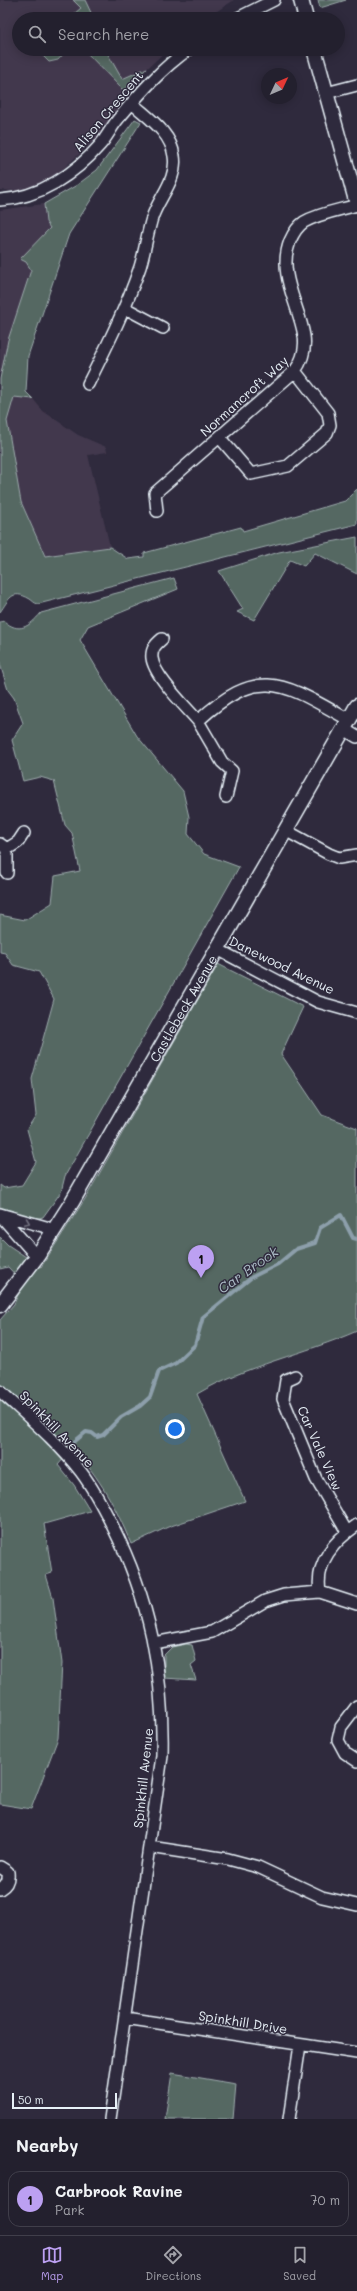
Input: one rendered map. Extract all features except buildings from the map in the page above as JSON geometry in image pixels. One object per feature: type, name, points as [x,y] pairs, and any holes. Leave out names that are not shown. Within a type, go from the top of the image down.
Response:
[{"type":"street","points":[[250,12],[274,0]]},
{"type":"street","points":[[301,0],[304,12]]},
{"type":"street","name":"Alison Crescent","points":[[0,200],[22,197],[48,186],[78,168],[100,145],[149,82],[181,56]]},
{"type":"street","points":[[316,56],[357,204]]},
{"type":"street","points":[[326,93],[357,85]]},
{"type":"street","points":[[88,384],[125,308],[140,265],[152,217],[175,169],[174,155],[170,141],[161,129],[132,103]]},
{"type":"street","name":"Normancroft Way","points":[[157,512],[155,493],[220,438],[295,371],[301,362],[305,337],[288,281],[285,264],[288,248],[293,234],[303,222],[357,204]]},
{"type":"street","points":[[125,308],[163,328]]},
{"type":"street","points":[[220,438],[251,474],[288,466],[328,433],[330,425],[328,413],[295,371]]},
{"type":"street","points":[[162,639],[154,647],[152,658],[163,680],[198,722],[222,762],[232,771],[226,797]]},
{"type":"street","points":[[198,722],[219,702],[239,690],[250,686],[268,684],[308,696],[346,725],[357,737]]},
{"type":"street","name":"Castlebeck Avenue","points":[[0,1305],[38,1255],[53,1232],[357,706]]},
{"type":"street","points":[[285,830],[339,858],[357,856]]},
{"type":"street","points":[[7,873],[3,847],[18,842],[24,833]]},
{"type":"street","name":"Danewood Avenue","points":[[217,948],[318,1002],[357,1013]]},
{"type":"street","points":[[0,1215],[46,1227],[53,1232]]},
{"type":"street","points":[[0,1215],[31,1250],[38,1255]]},
{"type":"street","name":"Car Vale View","points":[[295,1376],[286,1380],[283,1399],[316,1479],[347,1532]]},
{"type":"street","name":"Spinkhill Avenue","points":[[0,1391],[65,1454],[82,1473],[104,1509],[130,1562],[143,1597],[154,1643],[162,1699],[162,1749],[150,1847],[110,2119]]},
{"type":"street","points":[[320,1592],[320,1572],[324,1559],[332,1547],[347,1532],[357,1525]]},
{"type":"street","points":[[154,1643],[212,1632],[266,1601],[284,1595],[320,1592],[357,1604]]},
{"type":"street","points":[[357,1706],[341,1727],[338,1740],[345,1753],[357,1761]]},
{"type":"street","points":[[150,1847],[228,1859],[258,1867],[322,1898],[357,1905]]},
{"type":"street","points":[[0,1867],[8,1872],[8,1878],[5,1886],[0,1889]]},
{"type":"street","name":"Spinkhill Drive","points":[[125,2018],[357,2053]]},
{"type":"street","points":[[289,2119],[300,2045]]},
{"type":"shaded area","points":[[0,0],[234,0],[216,12],[12,12],[12,56],[160,56],[124,90],[130,97],[97,138],[58,173],[33,188],[18,191],[0,190]]},
{"type":"shaded area","points":[[44,204],[46,222],[50,228],[21,260],[26,262],[31,270],[8,340],[0,379],[0,210]]},
{"type":"shaded area","points":[[14,397],[33,399],[43,411],[78,435],[106,447],[107,452],[88,455],[110,547],[45,556],[21,502],[7,421]]},
{"type":"green space","points":[[73,0],[85,0],[91,12],[76,12],[81,8]]},
{"type":"green space","points":[[318,0],[346,0],[320,8]]},
{"type":"green space","points":[[43,56],[62,56],[58,60],[49,62]]},
{"type":"green space","points":[[90,56],[109,56],[122,79],[147,68],[124,91]]},
{"type":"green space","points":[[135,119],[141,122],[69,234],[28,356],[26,392],[33,399],[14,397],[7,421],[21,502],[45,556],[110,547],[128,559],[144,557],[144,553],[241,527],[243,531],[345,501],[357,489],[357,524],[38,604],[24,596],[15,595],[8,600],[0,612],[0,379],[8,340],[31,270],[26,262],[20,259],[50,228],[46,222],[44,204],[77,185],[97,170]]},
{"type":"green space","points":[[357,537],[357,574],[315,553],[304,566],[290,560],[254,620],[237,612],[243,609],[219,571],[279,552]]},
{"type":"green space","points":[[174,578],[178,589],[88,626],[80,640],[137,736],[183,791],[189,817],[188,834],[204,854],[239,867],[65,1176],[61,1192],[43,1217],[28,1221],[0,1207],[0,1185],[4,1188],[22,1185],[36,1162],[27,1129],[36,1115],[32,1079],[54,999],[39,972],[13,965],[5,953],[0,952],[0,915],[25,920],[52,903],[55,876],[80,871],[72,833],[65,825],[54,781],[40,777],[23,781],[12,740],[23,723],[14,698],[8,690],[0,664],[0,622],[4,621],[14,627],[24,627],[32,622],[41,613]]},
{"type":"green space","points":[[218,964],[303,1007],[281,1054],[322,1115],[357,1128],[357,1331],[255,1367],[197,1394],[245,1501],[168,1527],[131,1544],[106,1493],[92,1471],[73,1448],[58,1465],[74,1485],[90,1511],[44,1524],[52,1573],[46,1575],[53,1598],[62,1663],[58,1738],[31,1809],[0,1804],[0,1320],[14,1304],[23,1283],[8,1267],[0,1269],[0,1237],[8,1245],[41,1267],[85,1199]]},
{"type":"green space","points":[[186,1644],[192,1645],[196,1661],[191,1665],[196,1680],[164,1678],[164,1655],[172,1647]]},
{"type":"green space","points":[[172,2073],[236,2084],[233,2119],[165,2119]]},
{"type":"waterway","name":"Car Brook","points":[[74,1442],[86,1432],[92,1433],[97,1437],[103,1435],[121,1417],[140,1406],[150,1397],[159,1371],[176,1363],[195,1345],[203,1317],[252,1277],[278,1264],[296,1249],[315,1243],[320,1228],[341,1215],[353,1238],[357,1239]]},
{"type":"place","name":"Carbrook Ravine","points":[[201,1278]]}]
